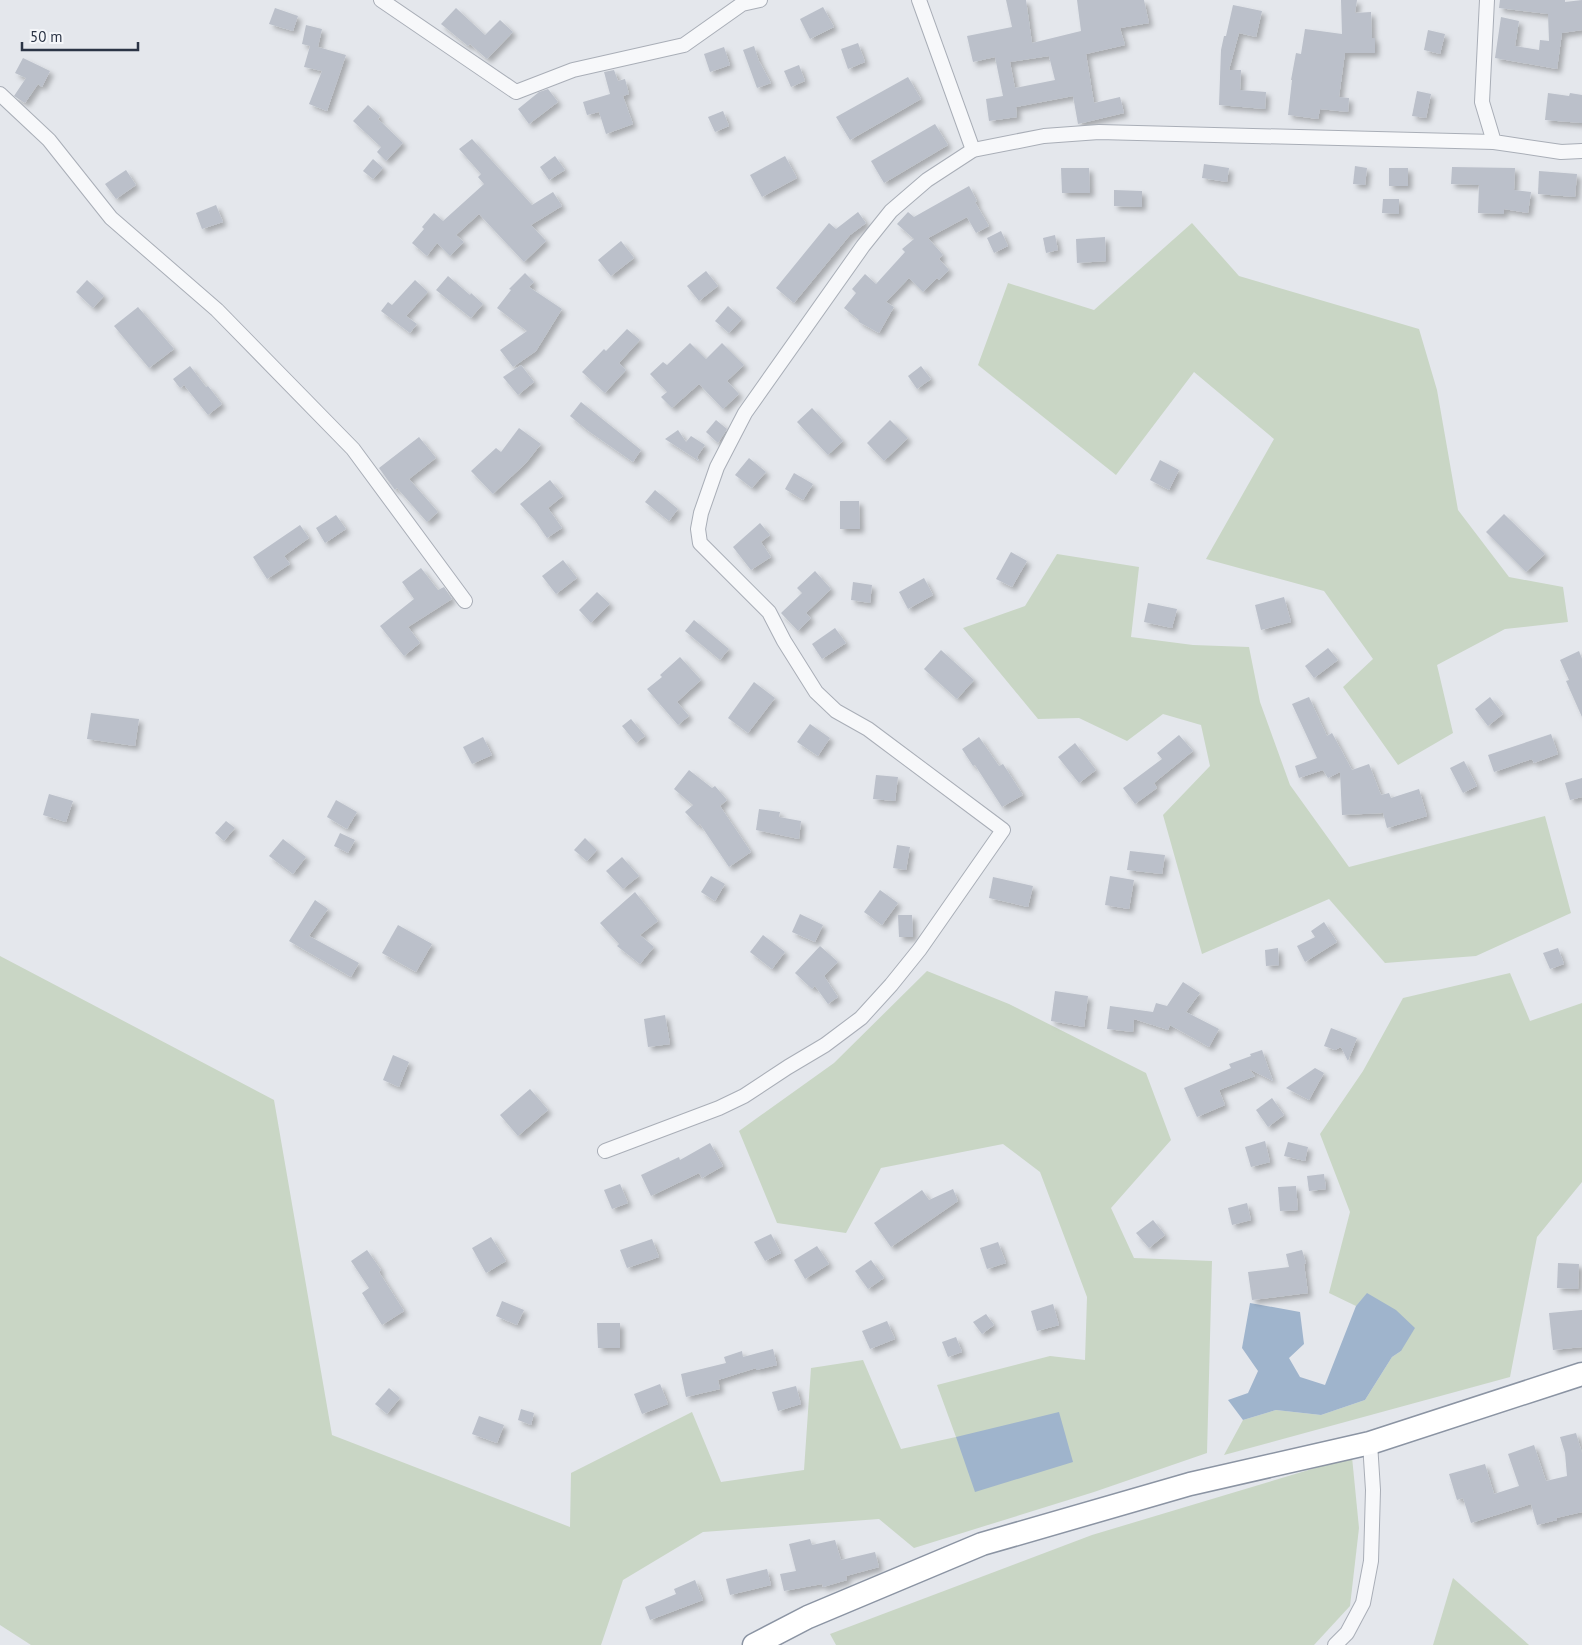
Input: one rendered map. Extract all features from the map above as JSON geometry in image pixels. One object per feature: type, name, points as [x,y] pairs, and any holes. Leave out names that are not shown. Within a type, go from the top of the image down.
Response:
[{"type":"highway","points":[[754,1645],[808,1616],[982,1544],[1190,1484],[1370,1443],[1582,1374]]},
{"type":"street","points":[[380,0],[516,92],[573,70],[684,45],[742,4],[760,0]]},
{"type":"street","points":[[919,0],[973,150]]},
{"type":"street","points":[[1487,0],[1482,102],[1494,142]]},
{"type":"street","points":[[0,94],[49,140],[111,218],[217,310],[353,449],[465,601]]},
{"type":"street","points":[[604,1151],[720,1108],[744,1096],[825,1045],[861,1018],[920,949],[1003,830],[868,729],[836,711],[816,692],[784,641],[769,612],[700,542],[698,530],[701,513],[717,467],[745,413],[863,246],[891,211],[926,180],[973,150],[1044,136],[1099,132],[1494,142],[1561,152],[1582,151]]},
{"type":"street","points":[[1335,1645],[1347,1633],[1363,1603],[1371,1561],[1373,1490],[1370,1443]]},
{"type":"green space","points":[[1192,223],[1239,276],[1419,329],[1437,390],[1458,510],[1509,577],[1563,587],[1568,622],[1505,629],[1437,665],[1453,733],[1398,765],[1343,687],[1373,659],[1324,591],[1206,559],[1274,439],[1194,372],[1116,475],[978,365],[1008,283],[1094,310]]},
{"type":"green space","points":[[1057,554],[1139,567],[1131,637],[1193,645],[1249,647],[1260,702],[1290,785],[1349,867],[1545,816],[1571,913],[1476,956],[1385,963],[1329,899],[1202,954],[1163,815],[1210,766],[1201,725],[1163,714],[1127,741],[1079,718],[1038,719],[963,628],[1025,606]]},
{"type":"green space","points":[[0,956],[274,1100],[332,1435],[570,1527],[571,1473],[692,1412],[721,1482],[804,1470],[811,1368],[863,1360],[901,1449],[956,1437],[937,1385],[1050,1356],[1085,1360],[1087,1297],[1040,1172],[1003,1144],[881,1168],[846,1233],[777,1223],[739,1131],[834,1063],[927,971],[1009,1004],[1146,1073],[1171,1140],[1111,1208],[1134,1258],[1212,1261],[1207,1453],[1094,1492],[914,1548],[879,1519],[703,1532],[623,1580],[601,1645],[31,1645],[0,1625]]},
{"type":"green space","points":[[1510,973],[1530,1021],[1582,1003],[1582,1182],[1537,1237],[1510,1377],[1224,1455],[1243,1420],[1276,1410],[1321,1415],[1365,1400],[1392,1357],[1401,1351],[1367,1294],[1356,1306],[1329,1293],[1350,1212],[1320,1134],[1363,1071],[1403,998]]},
{"type":"green space","points":[[1352,1457],[1359,1528],[1350,1606],[1314,1645],[836,1645],[830,1634],[1092,1535]]},
{"type":"green space","points":[[1453,1578],[1529,1645],[1433,1645]]},
{"type":"water","points":[[1367,1293],[1396,1310],[1415,1328],[1401,1351],[1392,1357],[1365,1400],[1321,1415],[1276,1410],[1243,1420],[1228,1400],[1248,1393],[1258,1371],[1242,1348],[1250,1303],[1300,1312],[1304,1344],[1289,1358],[1300,1377],[1325,1385],[1356,1306]]},
{"type":"water","points":[[1059,1412],[1073,1462],[975,1492],[956,1437]]},
{"type":"building","points":[[1006,0],[1026,0],[1032,43],[1081,31],[1077,0],[1144,0],[1149,23],[1120,28],[1125,45],[1086,54],[1094,103],[1120,97],[1124,113],[1078,124],[1073,96],[1016,107],[1017,117],[989,121],[986,99],[1003,96],[995,57],[973,62],[967,36],[1012,27]],"holes":[[[1049,56],[1055,80],[1015,88],[1010,62]]]},
{"type":"building","points":[[1341,0],[1357,0],[1355,13],[1371,12],[1372,38],[1375,38],[1375,53],[1345,53],[1339,97],[1349,98],[1348,112],[1320,109],[1318,119],[1288,115],[1291,80],[1296,53],[1301,54],[1305,29],[1342,34]]},
{"type":"building","points":[[1500,0],[1565,0],[1565,2],[1582,0],[1582,30],[1562,33],[1557,69],[1495,58],[1501,17],[1519,21],[1515,46],[1539,50],[1540,40],[1549,41],[1548,14],[1499,8]]},
{"type":"building","points":[[1233,5],[1262,11],[1256,37],[1239,33],[1229,70],[1241,70],[1240,90],[1266,92],[1265,109],[1219,105],[1221,50]]},
{"type":"building","points":[[823,7],[834,27],[810,39],[800,19]]},
{"type":"building","points":[[275,8],[298,16],[293,31],[269,24]]},
{"type":"building","points":[[456,8],[485,35],[500,20],[513,32],[487,59],[470,44],[468,46],[441,24]]},
{"type":"building","points":[[306,25],[322,29],[318,47],[346,55],[327,111],[309,104],[322,71],[304,67],[310,46],[302,44]]},
{"type":"building","points":[[1428,30],[1445,34],[1440,54],[1424,50]]},
{"type":"building","points":[[858,43],[865,62],[848,69],[841,49]]},
{"type":"building","points":[[754,46],[759,61],[771,83],[757,88],[743,50]]},
{"type":"building","points":[[724,47],[730,65],[710,72],[704,54]]},
{"type":"building","points":[[23,58],[50,71],[42,87],[38,84],[25,103],[14,96],[26,78],[15,73]]},
{"type":"building","points":[[799,65],[805,81],[791,87],[784,71]]},
{"type":"building","points":[[614,70],[618,81],[625,79],[629,94],[623,96],[633,124],[606,134],[599,112],[587,115],[583,102],[610,94],[604,72]]},
{"type":"building","points":[[908,77],[921,99],[850,140],[836,117]]},
{"type":"building","points":[[548,89],[558,102],[529,124],[518,109],[539,92]]},
{"type":"building","points":[[1417,91],[1431,94],[1426,118],[1412,116]]},
{"type":"building","points":[[1548,93],[1569,96],[1570,93],[1582,95],[1582,123],[1545,120]]},
{"type":"building","points":[[368,105],[380,116],[378,119],[403,143],[386,161],[377,152],[381,147],[353,121]]},
{"type":"building","points":[[723,111],[729,126],[715,132],[708,117]]},
{"type":"building","points":[[935,124],[948,145],[884,183],[871,161]]},
{"type":"building","points":[[472,139],[532,205],[553,192],[562,206],[531,225],[546,241],[524,262],[479,214],[456,235],[464,242],[450,256],[437,243],[427,256],[412,243],[434,213],[443,221],[484,184],[478,177],[481,174],[459,149]]},
{"type":"building","points":[[555,156],[565,170],[549,180],[540,167]]},
{"type":"building","points":[[785,156],[797,178],[762,197],[750,175]]},
{"type":"building","points":[[373,159],[383,168],[373,179],[363,171]]},
{"type":"building","points":[[1204,164],[1229,168],[1227,182],[1202,178]]},
{"type":"building","points":[[1355,166],[1367,168],[1365,185],[1353,184]]},
{"type":"building","points":[[1452,167],[1515,168],[1514,190],[1531,192],[1528,213],[1504,209],[1504,214],[1478,213],[1479,185],[1451,184]]},
{"type":"building","points":[[1061,168],[1089,168],[1090,193],[1062,193]]},
{"type":"building","points":[[1389,168],[1408,168],[1408,186],[1389,186]]},
{"type":"building","points":[[126,170],[136,185],[116,199],[105,184]]},
{"type":"building","points":[[1539,171],[1577,174],[1575,197],[1538,194]]},
{"type":"building","points":[[969,186],[977,201],[975,202],[989,226],[976,233],[967,217],[928,238],[943,255],[939,259],[949,270],[939,280],[937,278],[923,292],[909,278],[886,302],[894,307],[879,333],[859,322],[844,308],[856,293],[852,289],[865,274],[876,284],[905,252],[902,249],[914,239],[897,224],[908,212],[914,217]]},
{"type":"building","points":[[1114,190],[1142,191],[1142,207],[1114,206]]},
{"type":"building","points":[[1383,199],[1399,199],[1399,214],[1382,213]]},
{"type":"building","points":[[216,205],[223,222],[202,229],[196,213]]},
{"type":"building","points":[[858,212],[866,223],[850,235],[794,303],[776,288],[829,223],[836,229]]},
{"type":"building","points":[[1001,231],[1008,246],[994,253],[987,238]]},
{"type":"building","points":[[1055,235],[1058,250],[1046,253],[1043,238]]},
{"type":"building","points":[[1105,237],[1106,261],[1077,263],[1076,239]]},
{"type":"building","points":[[621,241],[634,258],[611,276],[598,260]]},
{"type":"building","points":[[706,271],[718,286],[699,301],[687,286]]},
{"type":"building","points":[[525,273],[534,282],[529,287],[562,309],[536,351],[513,367],[500,350],[527,331],[497,308],[511,290],[509,289]]},
{"type":"building","points":[[448,276],[483,304],[471,318],[436,290]]},
{"type":"building","points":[[87,280],[104,296],[93,308],[76,292]]},
{"type":"building","points":[[415,280],[428,292],[406,316],[417,324],[410,333],[381,311],[388,302],[392,305]]},
{"type":"building","points":[[728,306],[742,319],[729,333],[715,321]]},
{"type":"building","points":[[138,307],[174,349],[149,368],[114,326]]},
{"type":"building","points":[[627,329],[640,340],[619,363],[626,370],[605,393],[582,372]]},
{"type":"building","points":[[690,343],[706,359],[722,343],[744,365],[727,381],[739,394],[723,409],[699,384],[672,408],[661,397],[667,392],[650,374],[663,362],[667,365]]},
{"type":"building","points":[[521,365],[534,382],[518,395],[503,377]]},
{"type":"building","points":[[190,366],[222,404],[208,415],[184,385],[180,388],[173,379]]},
{"type":"building","points":[[921,366],[931,379],[917,389],[908,376]]},
{"type":"building","points":[[581,402],[641,450],[633,462],[570,416]]},
{"type":"building","points":[[812,408],[843,441],[828,455],[797,422]]},
{"type":"building","points":[[716,420],[727,429],[718,443],[706,432]]},
{"type":"building","points":[[890,420],[908,438],[884,461],[867,443]]},
{"type":"building","points":[[519,428],[541,444],[526,463],[493,494],[471,471],[496,448],[501,452]]},
{"type":"building","points":[[678,430],[686,442],[691,436],[705,445],[697,457],[699,461],[665,439]]},
{"type":"building","points":[[419,437],[436,458],[409,479],[438,512],[427,522],[397,488],[395,490],[379,468]]},
{"type":"building","points":[[749,458],[766,472],[752,488],[735,475]]},
{"type":"building","points":[[1160,460],[1179,470],[1169,490],[1150,480]]},
{"type":"building","points":[[794,473],[813,484],[803,500],[785,489]]},
{"type":"building","points":[[550,480],[563,496],[548,508],[562,528],[547,538],[534,519],[520,504]]},
{"type":"building","points":[[655,490],[678,509],[669,521],[645,502]]},
{"type":"building","points":[[840,501],[859,501],[860,529],[840,529]]},
{"type":"building","points":[[1504,514],[1545,554],[1526,572],[1486,532]]},
{"type":"building","points":[[336,515],[346,529],[325,543],[316,528]]},
{"type":"building","points":[[760,523],[770,535],[761,542],[771,557],[751,570],[733,547]]},
{"type":"building","points":[[300,525],[309,538],[284,556],[290,564],[267,579],[253,557]]},
{"type":"building","points":[[1011,552],[1027,561],[1012,587],[996,579]]},
{"type":"building","points":[[563,560],[577,578],[556,594],[542,576]]},
{"type":"building","points":[[421,568],[438,590],[444,587],[452,599],[408,627],[420,643],[404,656],[380,626],[414,599],[402,582]]},
{"type":"building","points":[[815,571],[831,589],[806,613],[811,618],[798,631],[781,613],[802,593],[797,588]]},
{"type":"building","points":[[924,578],[933,595],[908,609],[899,592]]},
{"type":"building","points":[[853,582],[872,585],[870,603],[851,600]]},
{"type":"building","points":[[597,592],[610,604],[591,623],[579,610]]},
{"type":"building","points":[[1284,597],[1291,622],[1261,630],[1255,605]]},
{"type":"building","points":[[1148,603],[1177,609],[1172,628],[1144,622]]},
{"type":"building","points":[[694,620],[729,649],[720,660],[685,631]]},
{"type":"building","points":[[835,628],[846,643],[822,659],[812,644]]},
{"type":"building","points":[[1328,648],[1338,660],[1314,678],[1305,666]]},
{"type":"building","points":[[941,650],[974,680],[957,699],[924,669]]},
{"type":"building","points":[[1579,651],[1582,659],[1582,717],[1566,681],[1569,680],[1560,660]]},
{"type":"building","points":[[680,657],[701,680],[677,702],[689,716],[678,725],[647,689],[662,677],[660,675]]},
{"type":"building","points":[[754,682],[775,698],[748,733],[728,718]]},
{"type":"building","points":[[1309,697],[1327,736],[1332,733],[1352,770],[1369,764],[1381,795],[1389,793],[1391,798],[1419,789],[1427,816],[1387,828],[1383,813],[1342,815],[1340,772],[1328,778],[1323,770],[1299,778],[1295,766],[1317,758],[1292,704]]},
{"type":"building","points":[[1490,697],[1503,714],[1488,726],[1475,709]]},
{"type":"building","points":[[91,713],[139,719],[135,746],[87,739]]},
{"type":"building","points":[[631,719],[645,736],[636,743],[622,726]]},
{"type":"building","points":[[810,724],[830,738],[818,756],[797,742]]},
{"type":"building","points":[[1551,734],[1558,754],[1534,763],[1532,759],[1494,772],[1488,755]]},
{"type":"building","points":[[1179,735],[1193,751],[1154,783],[1157,788],[1135,804],[1123,788],[1162,759],[1157,753]]},
{"type":"building","points":[[483,737],[492,755],[472,764],[463,747]]},
{"type":"building","points":[[979,737],[999,766],[1003,764],[1023,795],[1002,807],[975,765],[973,766],[962,749]]},
{"type":"building","points":[[1075,743],[1096,770],[1079,783],[1058,757]]},
{"type":"building","points":[[1464,761],[1477,786],[1463,793],[1450,768]]},
{"type":"building","points":[[689,770],[712,788],[715,786],[727,800],[720,806],[751,852],[729,867],[700,824],[698,826],[685,812],[693,805],[674,789]]},
{"type":"building","points":[[876,775],[898,777],[895,801],[873,799]]},
{"type":"building","points":[[1582,778],[1582,797],[1570,800],[1565,783]]},
{"type":"building","points":[[49,794],[73,801],[66,822],[43,815]]},
{"type":"building","points":[[336,800],[357,812],[347,829],[327,817]]},
{"type":"building","points":[[759,809],[780,812],[779,817],[801,821],[799,839],[756,830]]},
{"type":"building","points":[[226,821],[235,828],[224,841],[215,833]]},
{"type":"building","points":[[340,833],[355,840],[348,853],[334,846]]},
{"type":"building","points":[[585,838],[597,850],[587,861],[574,850]]},
{"type":"building","points":[[283,839],[306,857],[293,874],[269,856]]},
{"type":"building","points":[[897,845],[910,847],[906,870],[893,868]]},
{"type":"building","points":[[1130,851],[1165,855],[1162,874],[1127,870]]},
{"type":"building","points":[[622,857],[639,876],[623,889],[606,871]]},
{"type":"building","points":[[711,876],[725,884],[715,901],[701,892]]},
{"type":"building","points":[[1110,876],[1134,880],[1129,909],[1105,905]]},
{"type":"building","points":[[993,877],[1033,886],[1028,907],[989,898]]},
{"type":"building","points":[[880,890],[898,903],[882,925],[864,912]]},
{"type":"building","points":[[635,892],[658,921],[640,935],[654,947],[640,964],[617,946],[619,944],[600,923]]},
{"type":"building","points":[[315,900],[328,909],[309,936],[359,963],[351,977],[289,941]]},
{"type":"building","points":[[800,914],[823,925],[815,942],[792,932]]},
{"type":"building","points":[[898,915],[912,915],[913,937],[899,937]]},
{"type":"building","points":[[1324,922],[1337,942],[1305,962],[1297,946],[1315,937],[1311,931]]},
{"type":"building","points":[[398,925],[432,944],[416,972],[382,953]]},
{"type":"building","points":[[763,935],[785,952],[772,969],[750,952]]},
{"type":"building","points":[[820,946],[838,962],[824,976],[838,997],[828,1004],[815,986],[812,989],[795,973]]},
{"type":"building","points":[[1278,948],[1279,965],[1266,966],[1265,950]]},
{"type":"building","points":[[1558,948],[1564,964],[1550,969],[1543,953]]},
{"type":"building","points":[[1183,982],[1200,993],[1186,1012],[1219,1029],[1209,1047],[1170,1025],[1168,1030],[1134,1019],[1133,1032],[1107,1029],[1110,1006],[1153,1012],[1156,1003],[1167,1006]]},
{"type":"building","points":[[1055,991],[1088,996],[1084,1027],[1051,1021]]},
{"type":"building","points":[[665,1015],[670,1044],[648,1047],[644,1019]]},
{"type":"building","points":[[1331,1028],[1357,1038],[1348,1061],[1341,1047],[1335,1050],[1324,1046]]},
{"type":"building","points":[[1262,1050],[1273,1081],[1249,1069],[1255,1076],[1219,1090],[1225,1105],[1197,1117],[1184,1088],[1231,1068],[1229,1064]]},
{"type":"building","points":[[393,1055],[409,1062],[399,1087],[383,1080]]},
{"type":"building","points":[[1315,1068],[1324,1073],[1309,1100],[1286,1088]]},
{"type":"building","points":[[530,1089],[548,1110],[518,1136],[500,1115]]},
{"type":"building","points":[[1272,1098],[1284,1115],[1268,1127],[1256,1110]]},
{"type":"building","points":[[1265,1141],[1270,1162],[1251,1167],[1245,1147]]},
{"type":"building","points":[[1288,1142],[1308,1147],[1305,1161],[1284,1156]]},
{"type":"building","points":[[710,1143],[723,1166],[702,1178],[699,1173],[651,1196],[641,1175],[679,1157],[680,1160]]},
{"type":"building","points":[[1324,1174],[1326,1189],[1309,1191],[1307,1176]]},
{"type":"building","points":[[620,1184],[628,1203],[612,1209],[604,1190]]},
{"type":"building","points":[[1296,1186],[1298,1210],[1280,1211],[1278,1187]]},
{"type":"building","points":[[953,1189],[958,1201],[891,1247],[874,1223],[922,1190],[929,1200]]},
{"type":"building","points":[[1247,1203],[1251,1220],[1232,1225],[1228,1208]]},
{"type":"building","points":[[1153,1220],[1165,1235],[1149,1248],[1136,1233]]},
{"type":"building","points":[[771,1234],[781,1253],[765,1261],[754,1242]]},
{"type":"building","points":[[491,1237],[506,1261],[486,1273],[472,1248]]},
{"type":"building","points":[[652,1239],[659,1257],[627,1268],[620,1250]]},
{"type":"building","points":[[998,1242],[1006,1263],[987,1269],[980,1248]]},
{"type":"building","points":[[817,1246],[829,1264],[805,1279],[794,1260]]},
{"type":"building","points":[[367,1250],[381,1270],[379,1272],[404,1311],[382,1325],[362,1293],[369,1288],[351,1261]]},
{"type":"building","points":[[1302,1250],[1306,1263],[1304,1264],[1308,1293],[1252,1300],[1248,1272],[1289,1267],[1286,1254]]},
{"type":"building","points":[[871,1260],[884,1278],[868,1289],[855,1271]]},
{"type":"building","points":[[1558,1263],[1579,1264],[1578,1289],[1557,1288]]},
{"type":"building","points":[[502,1301],[524,1310],[517,1325],[496,1316]]},
{"type":"building","points":[[1053,1304],[1059,1325],[1037,1331],[1031,1311]]},
{"type":"building","points":[[1582,1310],[1582,1347],[1553,1350],[1549,1313]]},
{"type":"building","points":[[986,1314],[994,1325],[982,1334],[973,1322]]},
{"type":"building","points":[[887,1321],[895,1339],[870,1349],[862,1331]]},
{"type":"building","points":[[597,1323],[620,1323],[620,1348],[598,1348]]},
{"type":"building","points":[[956,1337],[962,1352],[948,1357],[942,1342]]},
{"type":"building","points":[[773,1349],[777,1365],[756,1370],[756,1368],[718,1380],[720,1389],[686,1397],[681,1374],[726,1363],[724,1357],[742,1351],[743,1357]]},
{"type":"building","points":[[660,1384],[668,1404],[642,1414],[634,1394]]},
{"type":"building","points":[[796,1386],[801,1404],[778,1411],[772,1392]]},
{"type":"building","points":[[389,1388],[400,1398],[387,1414],[375,1404]]},
{"type":"building","points":[[521,1409],[534,1413],[531,1425],[518,1420]]},
{"type":"building","points":[[479,1416],[504,1425],[497,1443],[472,1434]]},
{"type":"building","points":[[1576,1433],[1582,1453],[1582,1512],[1537,1525],[1531,1504],[1471,1523],[1463,1498],[1457,1500],[1449,1474],[1485,1464],[1494,1494],[1519,1486],[1508,1454],[1534,1445],[1546,1481],[1567,1476],[1565,1453],[1560,1437]]},
{"type":"building","points":[[810,1539],[812,1545],[835,1540],[841,1560],[875,1552],[879,1567],[846,1576],[847,1580],[823,1587],[822,1584],[784,1591],[780,1574],[796,1571],[789,1544]]},
{"type":"building","points":[[767,1569],[771,1585],[730,1595],[726,1579]]},
{"type":"building","points":[[695,1580],[703,1600],[650,1620],[645,1607],[676,1594],[674,1589]]}]
